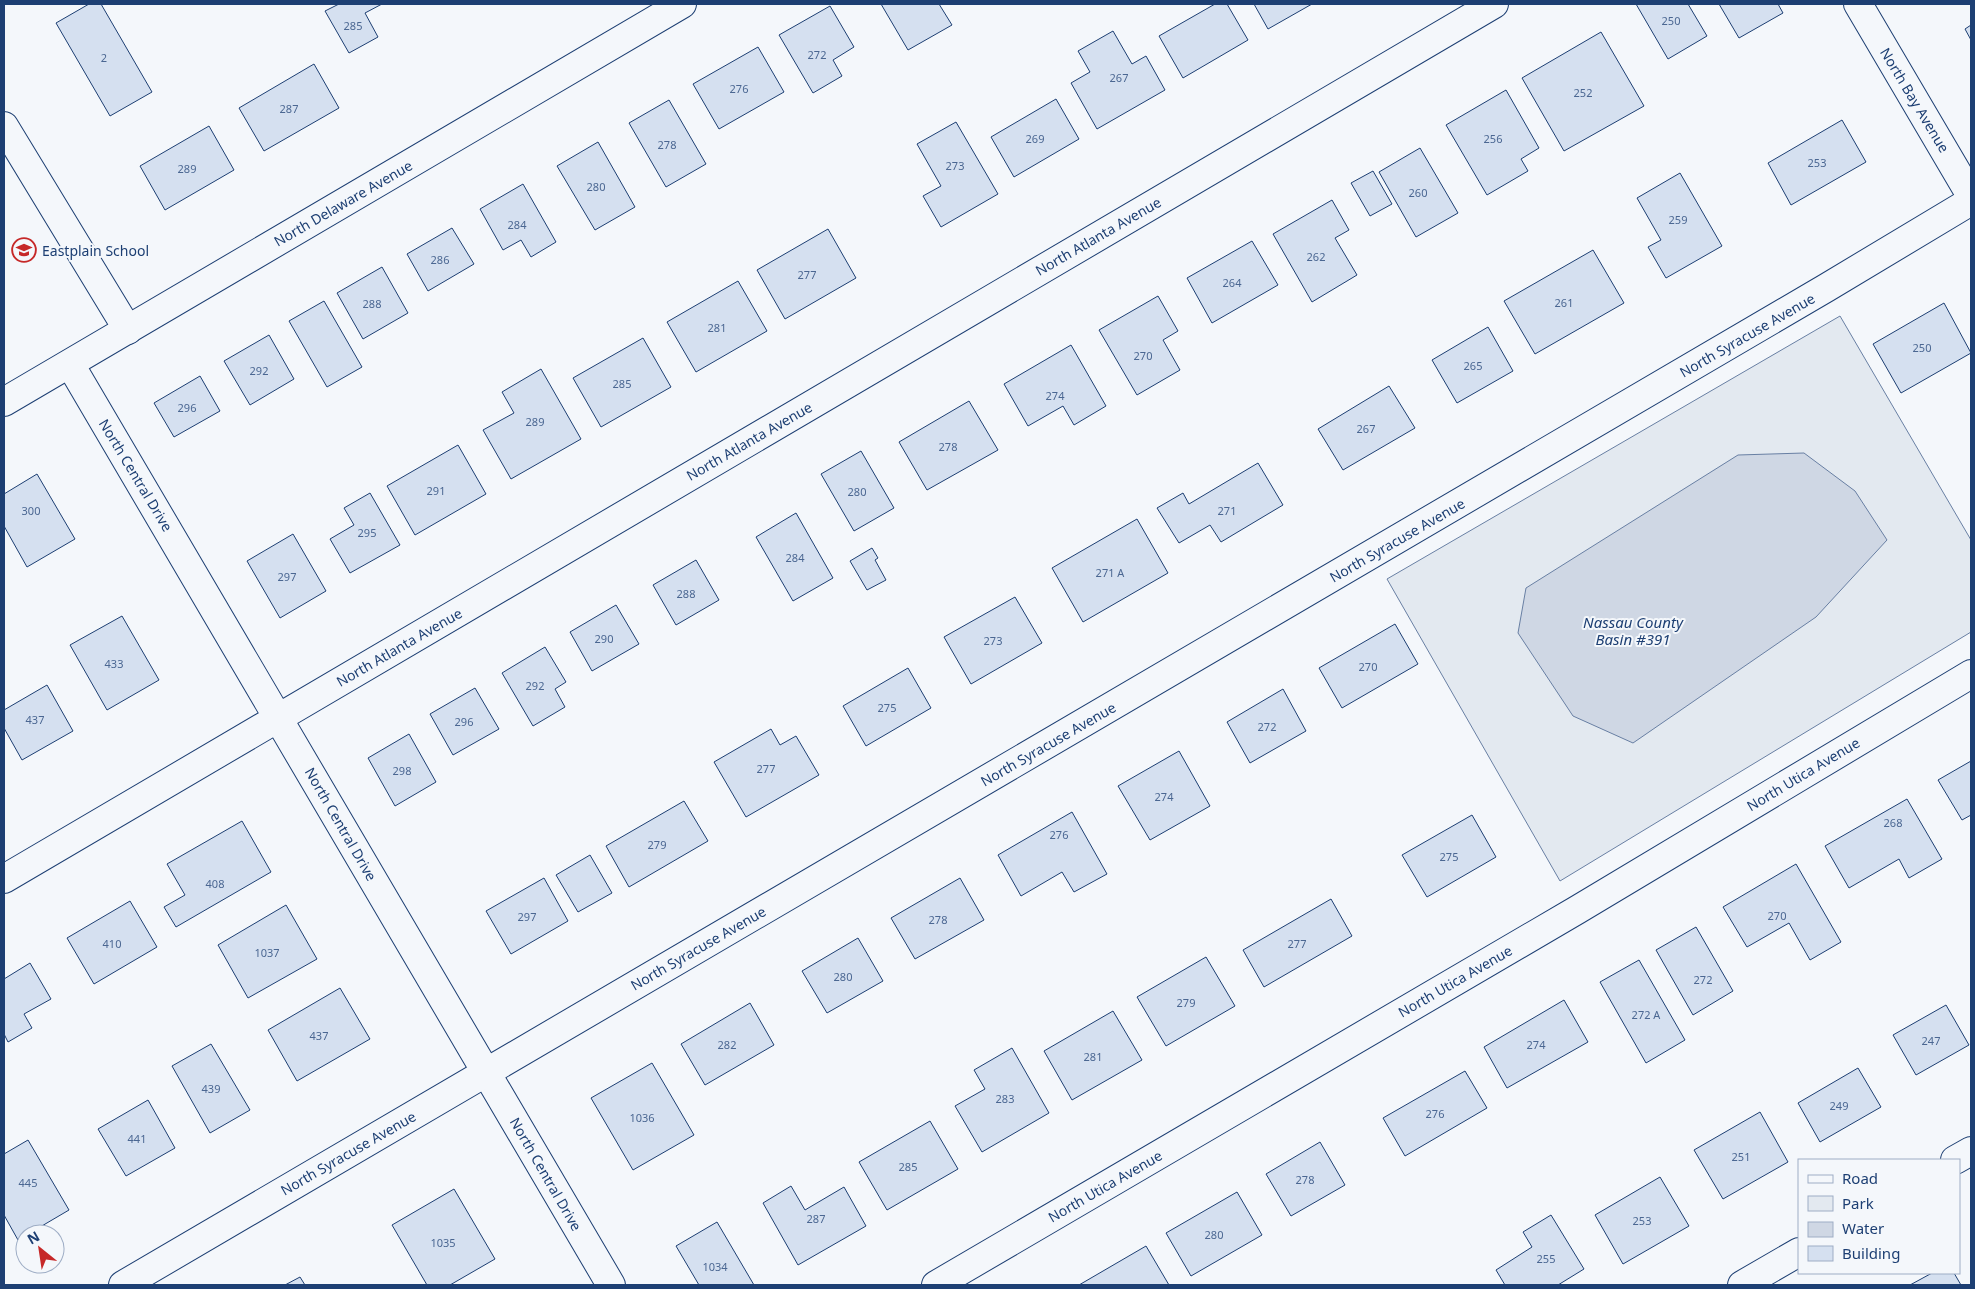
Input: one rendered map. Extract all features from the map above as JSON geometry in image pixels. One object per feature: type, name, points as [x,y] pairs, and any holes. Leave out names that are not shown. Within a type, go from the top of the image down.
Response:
[{"type":"street","name":"North Delaware Avenue","points":[[4,402],[682,4]]},
{"type":"street","name":"North Atlanta Avenue","points":[[4,879],[1494,4]]},
{"type":"street","name":"North Bay Avenue","points":[[1858,4],[1971,196]]},
{"type":"street","points":[[4,126],[128,330]]},
{"type":"street","name":"North Syracuse Avenue","points":[[123,1285],[1801,304],[1971,201]]},
{"type":"street","name":"North Central Drive","points":[[70,364],[611,1285]]},
{"type":"street","name":"North Utica Avenue","points":[[936,1285],[1577,910],[1971,674]]},
{"type":"street","points":[[1957,1159],[1971,1151]]},
{"type":"street","points":[[1742,1285],[1798,1253]]},
{"type":"green space","points":[[1840,316],[1971,540],[1971,632],[1560,881],[1387,579]]},
{"type":"water","name":"Nassau County Basin #391","points":[[1804,453],[1855,491],[1887,540],[1816,617],[1633,743],[1573,716],[1518,633],[1526,588],[1738,455]]},
{"type":"building","points":[[89,4],[101,4],[152,92],[110,116],[56,23]]},
{"type":"building","points":[[339,4],[382,4],[365,13],[378,37],[349,53],[325,11]]},
{"type":"building","points":[[881,4],[939,4],[952,25],[908,50]]},
{"type":"building","points":[[1215,4],[1227,4],[1248,40],[1183,78],[1159,36]]},
{"type":"building","points":[[1254,4],[1312,4],[1268,29]]},
{"type":"building","points":[[1636,4],[1688,4],[1707,36],[1668,59]]},
{"type":"building","points":[[1719,4],[1778,4],[1783,13],[1739,38]]},
{"type":"building","points":[[830,6],[854,47],[833,60],[842,76],[813,93],[779,35]]},
{"type":"building","points":[[1971,25],[1971,40],[1965,29]]},
{"type":"building","points":[[1113,31],[1132,64],[1146,56],[1165,90],[1097,129],[1071,83],[1090,72],[1078,51]]},
{"type":"building","points":[[1601,32],[1644,106],[1564,151],[1522,78]]},
{"type":"building","points":[[758,47],[784,92],[719,129],[693,84]]},
{"type":"building","points":[[314,64],[339,108],[264,151],[239,108]]},
{"type":"building","points":[[1506,90],[1539,148],[1521,159],[1528,171],[1487,195],[1446,125]]},
{"type":"building","points":[[1056,99],[1079,139],[1014,177],[991,137]]},
{"type":"building","points":[[669,100],[706,164],[666,187],[629,123]]},
{"type":"building","points":[[1842,120],[1866,162],[1791,205],[1768,163]]},
{"type":"building","points":[[956,122],[998,194],[941,227],[923,196],[941,186],[917,144]]},
{"type":"building","points":[[209,126],[234,170],[165,210],[140,166]]},
{"type":"building","points":[[598,142],[635,207],[595,230],[557,166]]},
{"type":"building","points":[[1420,148],[1458,213],[1416,237],[1379,172]]},
{"type":"building","points":[[1373,171],[1392,204],[1370,216],[1351,183]]},
{"type":"building","points":[[1680,173],[1722,246],[1666,278],[1648,247],[1661,240],[1637,198]]},
{"type":"building","points":[[523,184],[556,242],[531,257],[521,240],[503,250],[480,209]]},
{"type":"building","points":[[1332,200],[1349,230],[1335,238],[1357,275],[1312,302],[1273,234]]},
{"type":"building","points":[[452,228],[474,264],[428,291],[407,254]]},
{"type":"building","points":[[828,229],[856,278],[785,319],[757,270]]},
{"type":"building","points":[[1252,241],[1278,285],[1212,323],[1187,278]]},
{"type":"building","points":[[1593,250],[1624,303],[1535,354],[1504,301]]},
{"type":"building","points":[[382,267],[408,313],[363,339],[337,293]]},
{"type":"building","points":[[738,281],[767,331],[696,372],[667,322]]},
{"type":"building","points":[[1158,296],[1178,331],[1163,340],[1180,370],[1137,395],[1099,330]]},
{"type":"building","points":[[324,301],[362,367],[327,387],[289,321]]},
{"type":"building","points":[[1944,303],[1971,353],[1901,393],[1873,344]]},
{"type":"building","points":[[1488,327],[1513,371],[1457,403],[1432,360]]},
{"type":"building","points":[[269,335],[294,379],[250,405],[224,361]]},
{"type":"building","points":[[643,338],[671,387],[601,427],[573,378]]},
{"type":"building","points":[[1071,345],[1106,406],[1074,425],[1063,406],[1028,426],[1004,384]]},
{"type":"building","points":[[541,369],[581,439],[511,479],[483,430],[514,413],[502,392]]},
{"type":"building","points":[[200,376],[220,411],[174,437],[154,403]]},
{"type":"building","points":[[1389,386],[1415,428],[1343,470],[1318,429]]},
{"type":"building","points":[[969,401],[998,450],[927,490],[899,442]]},
{"type":"building","points":[[458,445],[486,494],[415,535],[387,486]]},
{"type":"building","points":[[861,451],[894,508],[854,531],[821,474]]},
{"type":"building","points":[[1258,463],[1283,505],[1221,542],[1210,525],[1179,543],[1157,508],[1183,493],[1189,504]]},
{"type":"building","points":[[37,474],[75,539],[27,567],[4,526],[4,494]]},
{"type":"building","points":[[370,493],[400,545],[350,573],[330,539],[354,525],[344,508]]},
{"type":"building","points":[[796,513],[833,578],[793,601],[756,537]]},
{"type":"building","points":[[1137,519],[1168,573],[1083,622],[1052,568]]},
{"type":"building","points":[[293,534],[326,591],[280,618],[247,561]]},
{"type":"building","points":[[872,548],[878,558],[875,560],[886,580],[867,590],[850,561]]},
{"type":"building","points":[[696,560],[719,600],[676,625],[653,585]]},
{"type":"building","points":[[1015,597],[1042,643],[971,684],[944,637]]},
{"type":"building","points":[[616,605],[639,644],[592,671],[570,632]]},
{"type":"building","points":[[122,616],[159,680],[107,710],[70,645]]},
{"type":"building","points":[[1395,624],[1418,664],[1342,708],[1319,668]]},
{"type":"building","points":[[545,647],[566,682],[555,689],[565,707],[533,726],[502,673]]},
{"type":"building","points":[[908,668],[931,708],[866,746],[843,706]]},
{"type":"building","points":[[47,685],[73,731],[22,760],[4,728],[4,710]]},
{"type":"building","points":[[475,688],[499,729],[453,755],[430,714]]},
{"type":"building","points":[[1283,689],[1306,731],[1250,763],[1227,722]]},
{"type":"building","points":[[771,729],[780,745],[796,736],[819,775],[746,817],[714,762]]},
{"type":"building","points":[[409,734],[436,782],[395,806],[368,758]]},
{"type":"building","points":[[1179,751],[1210,806],[1150,840],[1118,786]]},
{"type":"building","points":[[1971,761],[1971,815],[1962,820],[1938,780]]},
{"type":"building","points":[[1907,799],[1942,859],[1909,878],[1899,859],[1849,888],[1825,846]]},
{"type":"building","points":[[684,801],[708,841],[629,887],[606,846]]},
{"type":"building","points":[[1072,812],[1107,874],[1074,892],[1062,872],[1021,896],[998,855]]},
{"type":"building","points":[[1472,815],[1496,857],[1427,897],[1402,855]]},
{"type":"building","points":[[242,821],[271,872],[176,927],[164,907],[185,895],[167,864]]},
{"type":"building","points":[[590,855],[612,893],[578,912],[556,875]]},
{"type":"building","points":[[1796,864],[1841,942],[1810,960],[1789,923],[1747,947],[1723,907]]},
{"type":"building","points":[[544,878],[568,921],[511,954],[486,911]]},
{"type":"building","points":[[960,878],[984,920],[915,959],[891,918]]},
{"type":"building","points":[[1331,899],[1352,936],[1264,987],[1243,950]]},
{"type":"building","points":[[130,901],[157,947],[94,984],[67,938]]},
{"type":"building","points":[[286,905],[317,959],[248,998],[218,945]]},
{"type":"building","points":[[1696,927],[1733,991],[1693,1015],[1656,950]]},
{"type":"building","points":[[858,938],[883,981],[827,1013],[802,971]]},
{"type":"building","points":[[1206,957],[1235,1006],[1166,1046],[1137,997]]},
{"type":"building","points":[[1639,960],[1685,1040],[1646,1063],[1600,982]]},
{"type":"building","points":[[30,963],[51,999],[24,1014],[32,1028],[8,1042],[4,1034],[4,979]]},
{"type":"building","points":[[340,988],[370,1039],[297,1081],[268,1030]]},
{"type":"building","points":[[1564,1000],[1588,1042],[1507,1088],[1484,1047]]},
{"type":"building","points":[[750,1003],[774,1045],[705,1085],[681,1044]]},
{"type":"building","points":[[1946,1005],[1969,1045],[1916,1075],[1893,1035]]},
{"type":"building","points":[[1113,1011],[1142,1060],[1072,1100],[1044,1051]]},
{"type":"building","points":[[211,1044],[250,1110],[210,1133],[172,1066]]},
{"type":"building","points":[[1012,1048],[1049,1113],[982,1152],[955,1106],[985,1089],[974,1070]]},
{"type":"building","points":[[652,1063],[694,1135],[633,1170],[591,1098]]},
{"type":"building","points":[[1858,1068],[1881,1107],[1820,1142],[1798,1103]]},
{"type":"building","points":[[1465,1071],[1487,1108],[1405,1156],[1383,1118]]},
{"type":"building","points":[[148,1100],[175,1148],[126,1176],[98,1129]]},
{"type":"building","points":[[1760,1112],[1788,1162],[1723,1199],[1694,1150]]},
{"type":"building","points":[[930,1121],[958,1169],[887,1210],[859,1162]]},
{"type":"building","points":[[28,1140],[69,1210],[45,1224],[15,1224],[15,1235],[4,1215],[4,1154]]},
{"type":"building","points":[[1320,1142],[1345,1185],[1291,1216],[1266,1174]]},
{"type":"building","points":[[1660,1177],[1689,1226],[1623,1264],[1595,1215]]},
{"type":"building","points":[[791,1186],[805,1210],[844,1187],[866,1226],[798,1265],[763,1203]]},
{"type":"building","points":[[454,1189],[495,1259],[450,1285],[427,1285],[392,1225]]},
{"type":"building","points":[[1237,1192],[1262,1235],[1191,1276],[1166,1233]]},
{"type":"building","points":[[1551,1215],[1584,1269],[1558,1285],[1505,1285],[1496,1270],[1532,1247],[1523,1232]]},
{"type":"building","points":[[717,1222],[754,1285],[699,1285],[676,1246]]},
{"type":"building","points":[[1146,1246],[1169,1285],[1079,1285]]},
{"type":"building","points":[[1930,1274],[1955,1274],[1961,1285],[1910,1285]]},
{"type":"building","points":[[300,1277],[305,1285],[285,1285]]},
{"type":"place","name":"Eastplain School","points":[[24,250]]}]
